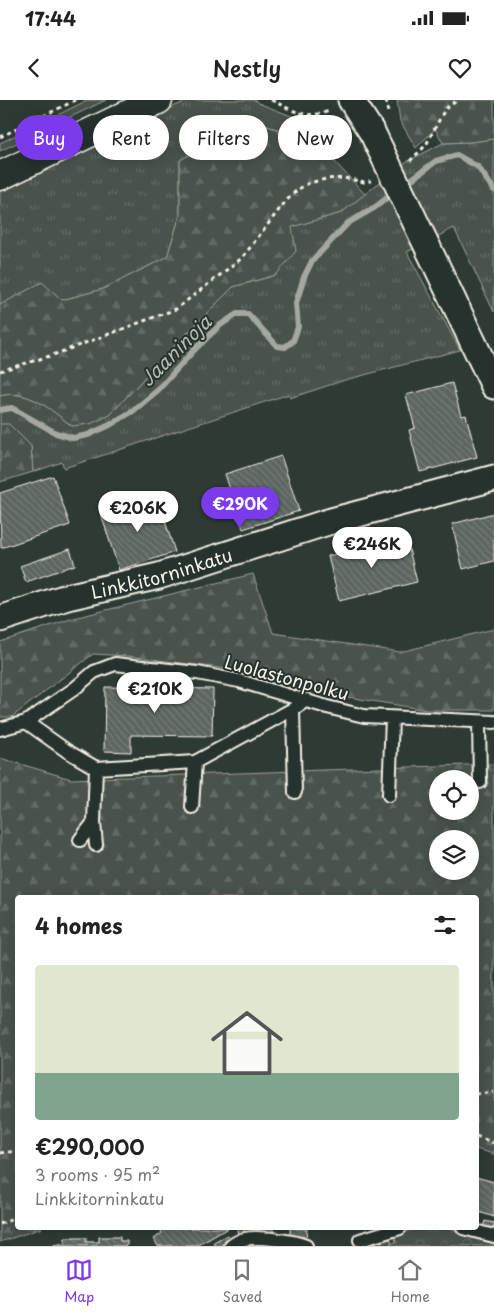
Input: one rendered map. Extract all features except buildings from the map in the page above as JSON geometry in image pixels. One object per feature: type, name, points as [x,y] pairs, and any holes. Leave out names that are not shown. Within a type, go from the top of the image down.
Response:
[{"type":"main road","points":[[0,176],[158,100]]},
{"type":"street","points":[[342,104],[372,134],[494,386]]},
{"type":"street","name":"Linkkitorninkatu","points":[[0,619],[67,597],[159,576],[331,521],[494,478]]},
{"type":"lane","name":"Luolastonpolku","points":[[0,729],[26,722],[74,689],[94,672],[115,664],[197,673],[231,679],[364,716],[494,722]]},
{"type":"lane","points":[[26,722],[67,752],[96,768],[195,762],[294,709],[307,700]]},
{"type":"lane","points":[[294,709],[294,792]]},
{"type":"lane","points":[[389,795],[392,718]]},
{"type":"lane","points":[[479,722],[480,782]]},
{"type":"lane","points":[[192,807],[195,762]]},
{"type":"lane","points":[[96,768],[94,822],[96,845]]},
{"type":"lane","points":[[80,840],[94,822]]},
{"type":"lane","points":[[360,1240],[393,1230]]},
{"type":"lane","points":[[471,1230],[494,1236]]},
{"type":"lane","points":[[231,1246],[245,1239],[252,1238],[297,1242],[306,1246]]},
{"type":"path","points":[[0,138],[76,100]]},
{"type":"path","points":[[271,100],[301,114],[319,115],[342,104]]},
{"type":"path","points":[[408,162],[426,145],[444,109],[458,100]]},
{"type":"path","points":[[0,370],[54,354],[176,309],[242,258],[285,202],[308,183],[344,178],[364,182],[375,180]]},
{"type":"path","points":[[479,1094],[494,1092]]},
{"type":"path","points":[[479,1137],[494,1143]]},
{"type":"path","points":[[0,1153],[15,1151]]},
{"type":"path","points":[[0,1224],[15,1218]]},
{"type":"green space","points":[[88,100],[106,100],[75,115],[57,115]]},
{"type":"green space","points":[[190,100],[255,100],[258,103],[289,115],[278,115],[278,129],[268,126],[268,115],[179,115],[180,215],[167,257],[103,289],[62,300],[42,283],[0,305],[0,191],[64,160],[83,160],[83,151],[93,146],[93,160],[169,160],[169,115],[156,115]]},
{"type":"green space","points":[[397,100],[494,100],[494,139],[443,143],[435,129],[416,148],[400,121]]},
{"type":"green space","points":[[268,126],[278,129],[278,160],[333,160],[365,194],[341,213],[292,227],[296,251],[276,275],[233,287],[167,353],[110,415],[90,424],[72,426],[47,407],[30,398],[10,394],[0,396],[0,305],[42,282],[62,300],[103,289],[167,257],[180,215],[180,160],[268,160]]},
{"type":"green space","points":[[15,136],[15,144],[0,151],[0,143]]},
{"type":"green space","points":[[494,139],[494,312],[454,228],[407,252],[460,350],[345,380],[290,398],[289,394],[64,468],[62,462],[33,472],[31,446],[0,424],[0,396],[10,394],[20,395],[39,402],[72,426],[110,415],[167,353],[233,287],[276,275],[291,227],[341,213],[404,163],[443,143]]},
{"type":"green space","points":[[0,424],[9,424],[31,446],[33,472],[0,482]]},
{"type":"green space","points":[[253,574],[273,633],[400,652],[494,629],[494,710],[427,710],[342,696],[258,673],[128,656],[93,654],[12,717],[0,717],[0,642],[74,618]]},
{"type":"green space","points":[[0,758],[71,779],[494,764],[494,1154],[479,1150],[479,895],[15,895],[15,1230],[36,1230],[0,1242]]},
{"type":"green space","points":[[408,1230],[457,1230],[494,1240],[494,1246],[387,1246],[396,1242],[394,1234]]},
{"type":"green space","points":[[389,1236],[392,1243],[387,1246],[358,1246]]},
{"type":"waterway","name":"Jaaninoja","points":[[404,185],[436,161],[457,155],[478,167],[494,190]]},
{"type":"waterway","name":"Jaaninoja","points":[[0,410],[12,408],[56,433],[73,438],[88,435],[110,425],[133,411],[158,390],[195,349],[219,326],[237,314],[248,314],[277,346],[285,347],[293,341],[298,327],[296,303],[304,277],[312,261],[348,223],[374,208],[396,191]]}]
